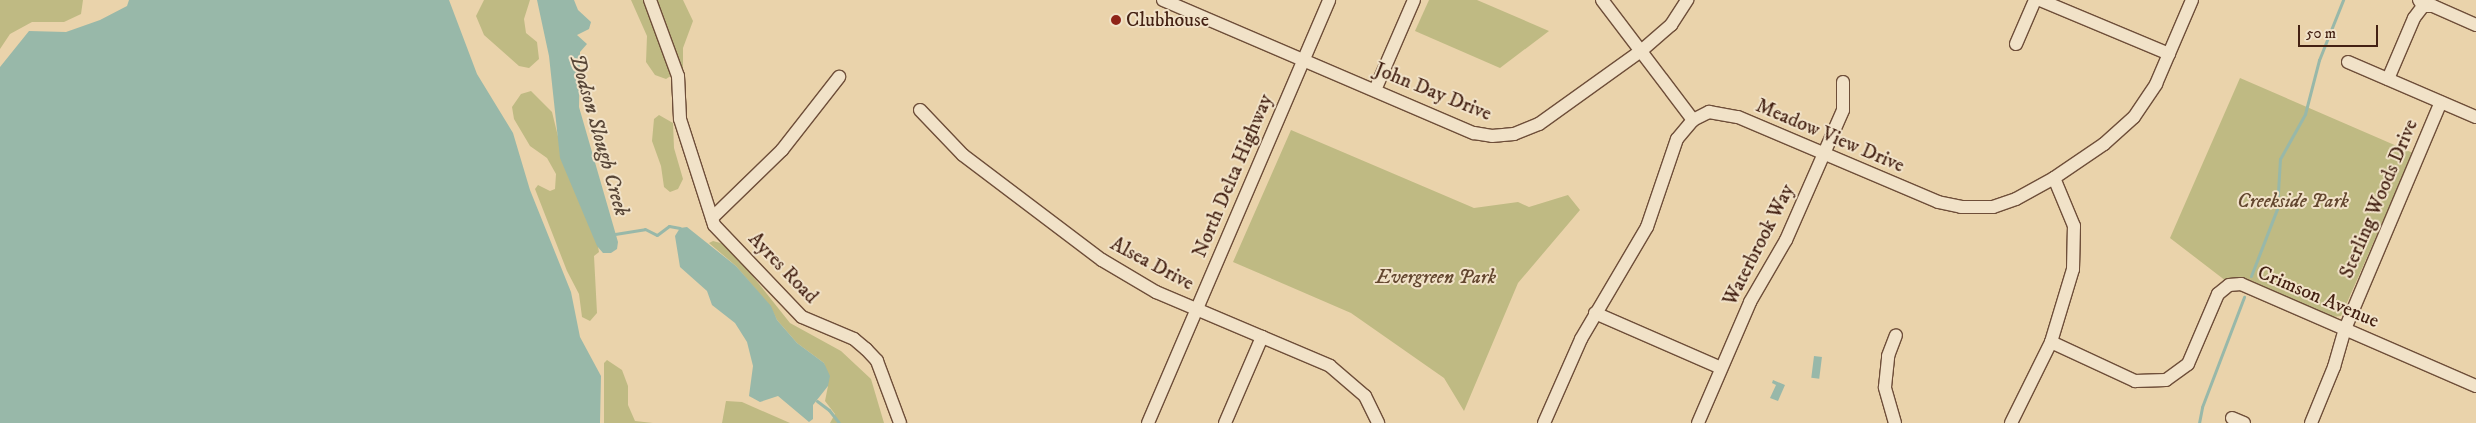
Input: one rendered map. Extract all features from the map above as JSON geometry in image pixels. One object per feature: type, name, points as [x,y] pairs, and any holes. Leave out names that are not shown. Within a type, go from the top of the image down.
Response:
[{"type":"street","name":"Ayres Road","points":[[650,0],[678,76],[680,120],[714,224],[802,317],[854,339],[866,349],[877,361],[900,423]]},
{"type":"street","name":"John Day Drive","points":[[1163,0],[1474,133],[1506,136],[1538,124],[1641,51],[1671,25],[1687,0]]},
{"type":"street","name":"North Delta Highway","points":[[1148,423],[1329,0]]},
{"type":"street","points":[[1375,90],[1414,0]]},
{"type":"street","points":[[1544,423],[1595,313],[1647,227],[1677,139],[1693,120],[1602,0]]},
{"type":"street","points":[[2016,44],[2036,0]]},
{"type":"street","points":[[2040,0],[2169,54]]},
{"type":"street","name":"Meadow View Drive","points":[[1693,120],[1709,112],[1721,112],[1825,153],[1938,202],[1961,207],[2004,204],[2054,178],[2104,144],[2134,117],[2148,97],[2192,0]]},
{"type":"street","points":[[2388,79],[2421,3],[2433,6],[2476,25]]},
{"type":"street","points":[[2348,62],[2476,117]]},
{"type":"street","points":[[712,218],[776,156],[839,77]]},
{"type":"street","name":"Waterbrook Way","points":[[1698,423],[1720,368],[1761,278],[1786,240],[1825,153],[1843,110],[1842,82]]},
{"type":"street","name":"Sterling Woods Drive","points":[[2311,423],[2334,367],[2345,329],[2440,102]]},
{"type":"street","name":"Alsea Drive","points":[[920,110],[963,155],[1102,260],[1156,292],[1342,373],[1365,396],[1378,423]]},
{"type":"street","points":[[2011,423],[2051,342],[2070,280],[2076,248],[2074,226],[2054,178]]},
{"type":"street","name":"Crimson Avenue","points":[[2051,342],[2135,381],[2166,380],[2188,364],[2218,294],[2236,284],[2254,288],[2476,386]]},
{"type":"street","points":[[1595,313],[1720,368]]},
{"type":"street","points":[[1895,423],[1885,387],[1888,356],[1896,335]]},
{"type":"street","points":[[1225,423],[1262,337]]},
{"type":"green space","points":[[0,0],[83,0],[81,14],[64,22],[32,22],[10,34],[0,49]]},
{"type":"green space","points":[[484,0],[530,0],[524,19],[526,33],[537,42],[539,59],[529,68],[519,66],[484,35],[476,16]]},
{"type":"green space","points":[[631,0],[683,0],[693,21],[683,48],[683,68],[666,79],[655,75],[646,62],[647,36]]},
{"type":"green space","points":[[1429,0],[1477,0],[1549,31],[1500,68],[1415,31]]},
{"type":"green space","name":"Creekside Park","points":[[2240,78],[2413,153],[2341,316],[2333,317],[2247,279],[2226,281],[2170,238]]},
{"type":"green space","points":[[531,91],[552,112],[566,169],[596,235],[599,252],[594,256],[597,313],[590,321],[582,317],[579,294],[567,271],[535,189],[538,185],[550,191],[555,189],[556,174],[547,158],[530,146],[514,119],[512,107],[521,94]]},
{"type":"green space","points":[[659,115],[673,123],[674,148],[683,179],[678,189],[670,192],[664,187],[661,166],[652,141],[654,119]]},
{"type":"green space","name":"Evergreen Park","points":[[1291,130],[1474,208],[1518,202],[1529,207],[1568,195],[1580,210],[1518,283],[1464,411],[1444,378],[1351,313],[1233,262]]},
{"type":"green space","points":[[713,241],[728,245],[790,323],[841,351],[871,379],[884,423],[830,423],[835,414],[825,401],[828,386],[824,363],[797,343],[777,320],[770,306],[736,266],[709,243]]},
{"type":"green space","points":[[607,360],[622,370],[628,386],[628,405],[635,421],[653,423],[604,423],[604,363]]},
{"type":"green space","points":[[726,401],[742,402],[790,423],[722,423]]},
{"type":"shaded area","points":[[129,0],[449,0],[477,74],[513,133],[530,190],[571,292],[580,337],[601,376],[600,423],[0,423],[0,67],[29,31],[66,32],[100,20],[127,6]]},
{"type":"shaded area","points":[[537,0],[574,0],[578,10],[591,22],[589,29],[577,35],[587,44],[580,52],[579,107],[618,242],[617,249],[611,253],[603,253],[597,246],[560,158],[549,56]]},
{"type":"shaded area","points":[[687,227],[736,266],[771,306],[777,320],[797,343],[824,363],[830,376],[828,386],[813,405],[813,419],[809,422],[778,396],[760,402],[749,396],[753,366],[747,342],[735,323],[712,305],[707,291],[680,267],[675,236],[680,228]]},
{"type":"shaded area","points":[[1814,356],[1822,357],[1819,379],[1811,378]]},
{"type":"shaded area","points":[[1773,380],[1785,385],[1778,401],[1770,398],[1776,385],[1772,383]]},
{"type":"waterway","points":[[2251,276],[2277,209],[2280,159],[2305,114],[2319,60],[2343,0]]},
{"type":"waterway","name":"Dodson Slough Creek","points":[[615,234],[645,229],[657,235],[669,226],[680,228]]},
{"type":"waterway","points":[[2199,423],[2202,407],[2244,297]]},
{"type":"waterway","name":"Dodson Slough Creek","points":[[817,401],[829,410],[839,423]]},
{"type":"place","name":"Clubhouse","points":[[1116,20]]}]
